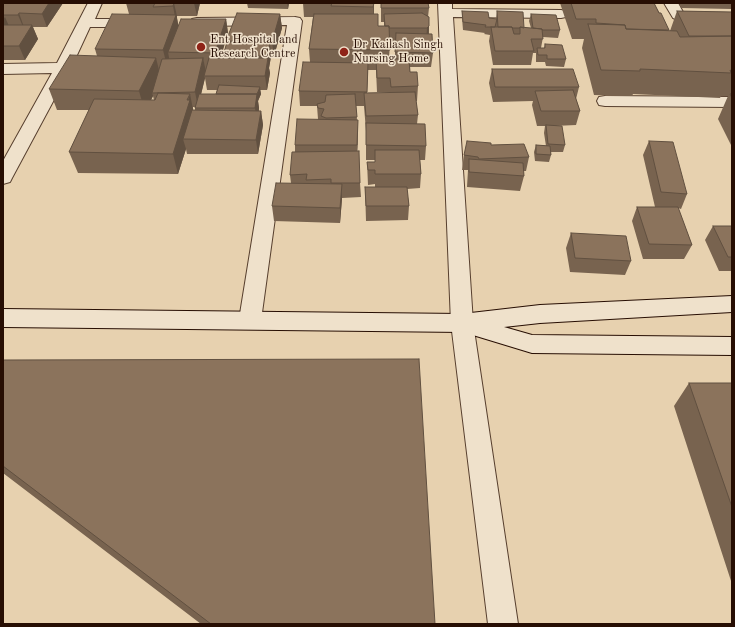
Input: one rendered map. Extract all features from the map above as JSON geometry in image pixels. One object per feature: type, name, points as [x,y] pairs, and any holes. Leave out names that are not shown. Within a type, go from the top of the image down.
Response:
[{"type":"street","points":[[3,178],[63,68],[95,3]]},
{"type":"street","points":[[670,3],[678,15],[685,18],[732,19]]},
{"type":"street","points":[[504,624],[462,323],[445,8],[561,14]]},
{"type":"street","points":[[186,22],[294,22],[250,320]]},
{"type":"street","points":[[85,24],[155,23]]},
{"type":"street","points":[[3,69],[63,68]]},
{"type":"street","points":[[605,101],[732,102]]},
{"type":"street","points":[[3,318],[462,323],[540,314],[732,304]]},
{"type":"street","points":[[462,323],[532,344],[732,346]]},
{"type":"building","points":[[3,3],[49,3],[42,14],[19,13],[18,15],[3,15]]},
{"type":"building","points":[[155,3],[174,3],[173,6],[153,7]]},
{"type":"building","points":[[332,3],[374,3],[373,7],[331,6]]},
{"type":"building","points":[[381,3],[428,3],[429,8],[381,8]]},
{"type":"building","points":[[571,3],[654,3],[659,13],[661,13],[669,30],[626,29],[625,25],[596,23],[596,19],[576,19]]},
{"type":"building","points":[[462,11],[488,12],[489,18],[497,19],[495,27],[485,27],[486,25],[463,22]]},
{"type":"building","points":[[497,11],[523,12],[524,28],[498,27]]},
{"type":"building","points":[[677,11],[732,12],[732,36],[689,36]]},
{"type":"building","points":[[237,13],[280,14],[272,42],[226,41]]},
{"type":"building","points":[[422,13],[429,17],[429,26],[427,28],[389,28],[389,26],[385,26],[384,14]]},
{"type":"building","points":[[112,14],[176,15],[163,50],[95,49]]},
{"type":"building","points":[[314,14],[378,14],[378,26],[389,26],[390,50],[309,49]]},
{"type":"building","points":[[531,14],[556,15],[560,30],[542,30],[533,28]]},
{"type":"building","points":[[181,19],[226,19],[215,53],[168,52]]},
{"type":"building","points":[[588,24],[625,25],[626,29],[677,31],[680,37],[732,36],[732,71],[730,70],[731,73],[640,69],[640,71],[601,70]]},
{"type":"building","points":[[3,25],[32,25],[19,46],[3,46]]},
{"type":"building","points":[[491,27],[512,27],[514,34],[520,34],[520,27],[542,29],[543,39],[531,39],[534,51],[495,51]]},
{"type":"building","points":[[396,33],[432,34],[433,53],[395,52]]},
{"type":"building","points":[[227,42],[270,43],[267,56],[223,56]]},
{"type":"building","points":[[545,44],[562,45],[566,59],[547,59],[547,55],[538,55],[537,48],[545,48]]},
{"type":"building","points":[[70,55],[156,58],[139,91],[49,89]]},
{"type":"building","points":[[203,58],[195,92],[152,93],[162,59]]},
{"type":"building","points":[[209,58],[268,58],[265,76],[204,76]]},
{"type":"building","points":[[376,59],[409,59],[410,72],[417,72],[418,86],[391,87],[390,78],[377,78]]},
{"type":"building","points":[[303,62],[368,63],[367,92],[299,91]]},
{"type":"building","points":[[492,69],[573,69],[579,87],[495,87]]},
{"type":"building","points":[[219,85],[260,87],[257,94],[216,94]]},
{"type":"building","points":[[573,90],[580,111],[541,111],[535,91]]},
{"type":"building","points":[[415,92],[418,115],[366,116],[364,93]]},
{"type":"building","points":[[158,93],[190,94],[187,100],[190,100],[173,154],[69,152],[94,99],[155,100]]},
{"type":"building","points":[[199,94],[257,94],[255,108],[195,108]]},
{"type":"building","points":[[355,94],[357,117],[326,118],[321,116],[324,109],[318,108],[317,104],[325,102],[326,95]]},
{"type":"building","points":[[192,110],[261,111],[256,140],[183,139]]},
{"type":"building","points":[[297,119],[358,120],[357,145],[295,145]]},
{"type":"building","points":[[366,123],[425,124],[426,146],[366,145]]},
{"type":"building","points":[[546,125],[562,126],[565,145],[548,144]]},
{"type":"building","points":[[467,141],[491,143],[491,145],[524,144],[529,157],[479,159],[478,157],[464,155]]},
{"type":"building","points":[[649,141],[673,142],[687,194],[661,192]]},
{"type":"building","points":[[536,145],[550,146],[551,155],[536,154]]},
{"type":"building","points":[[375,150],[419,150],[421,174],[375,174],[375,170],[368,170],[367,162],[375,162]]},
{"type":"building","points":[[359,151],[360,183],[331,183],[331,179],[306,180],[307,174],[290,175],[292,152]]},
{"type":"building","points":[[469,159],[523,163],[524,176],[469,172]]},
{"type":"building","points":[[276,183],[342,184],[340,208],[272,206]]},
{"type":"building","points":[[365,187],[407,187],[409,206],[366,206]]},
{"type":"building","points":[[637,207],[678,207],[692,245],[649,244]]},
{"type":"building","points":[[713,226],[732,226],[732,257],[728,257]]},
{"type":"building","points":[[571,233],[626,236],[631,261],[575,258]]},
{"type":"building","points":[[419,359],[435,624],[211,624],[3,466],[3,360]]},
{"type":"building","points":[[689,383],[732,383],[732,507]]},
{"type":"place","name":"Ent Hospital and Research Centre","points":[[201,47]]},
{"type":"place","name":"Dr Kailash Singh Nursing Home","points":[[344,52]]}]
